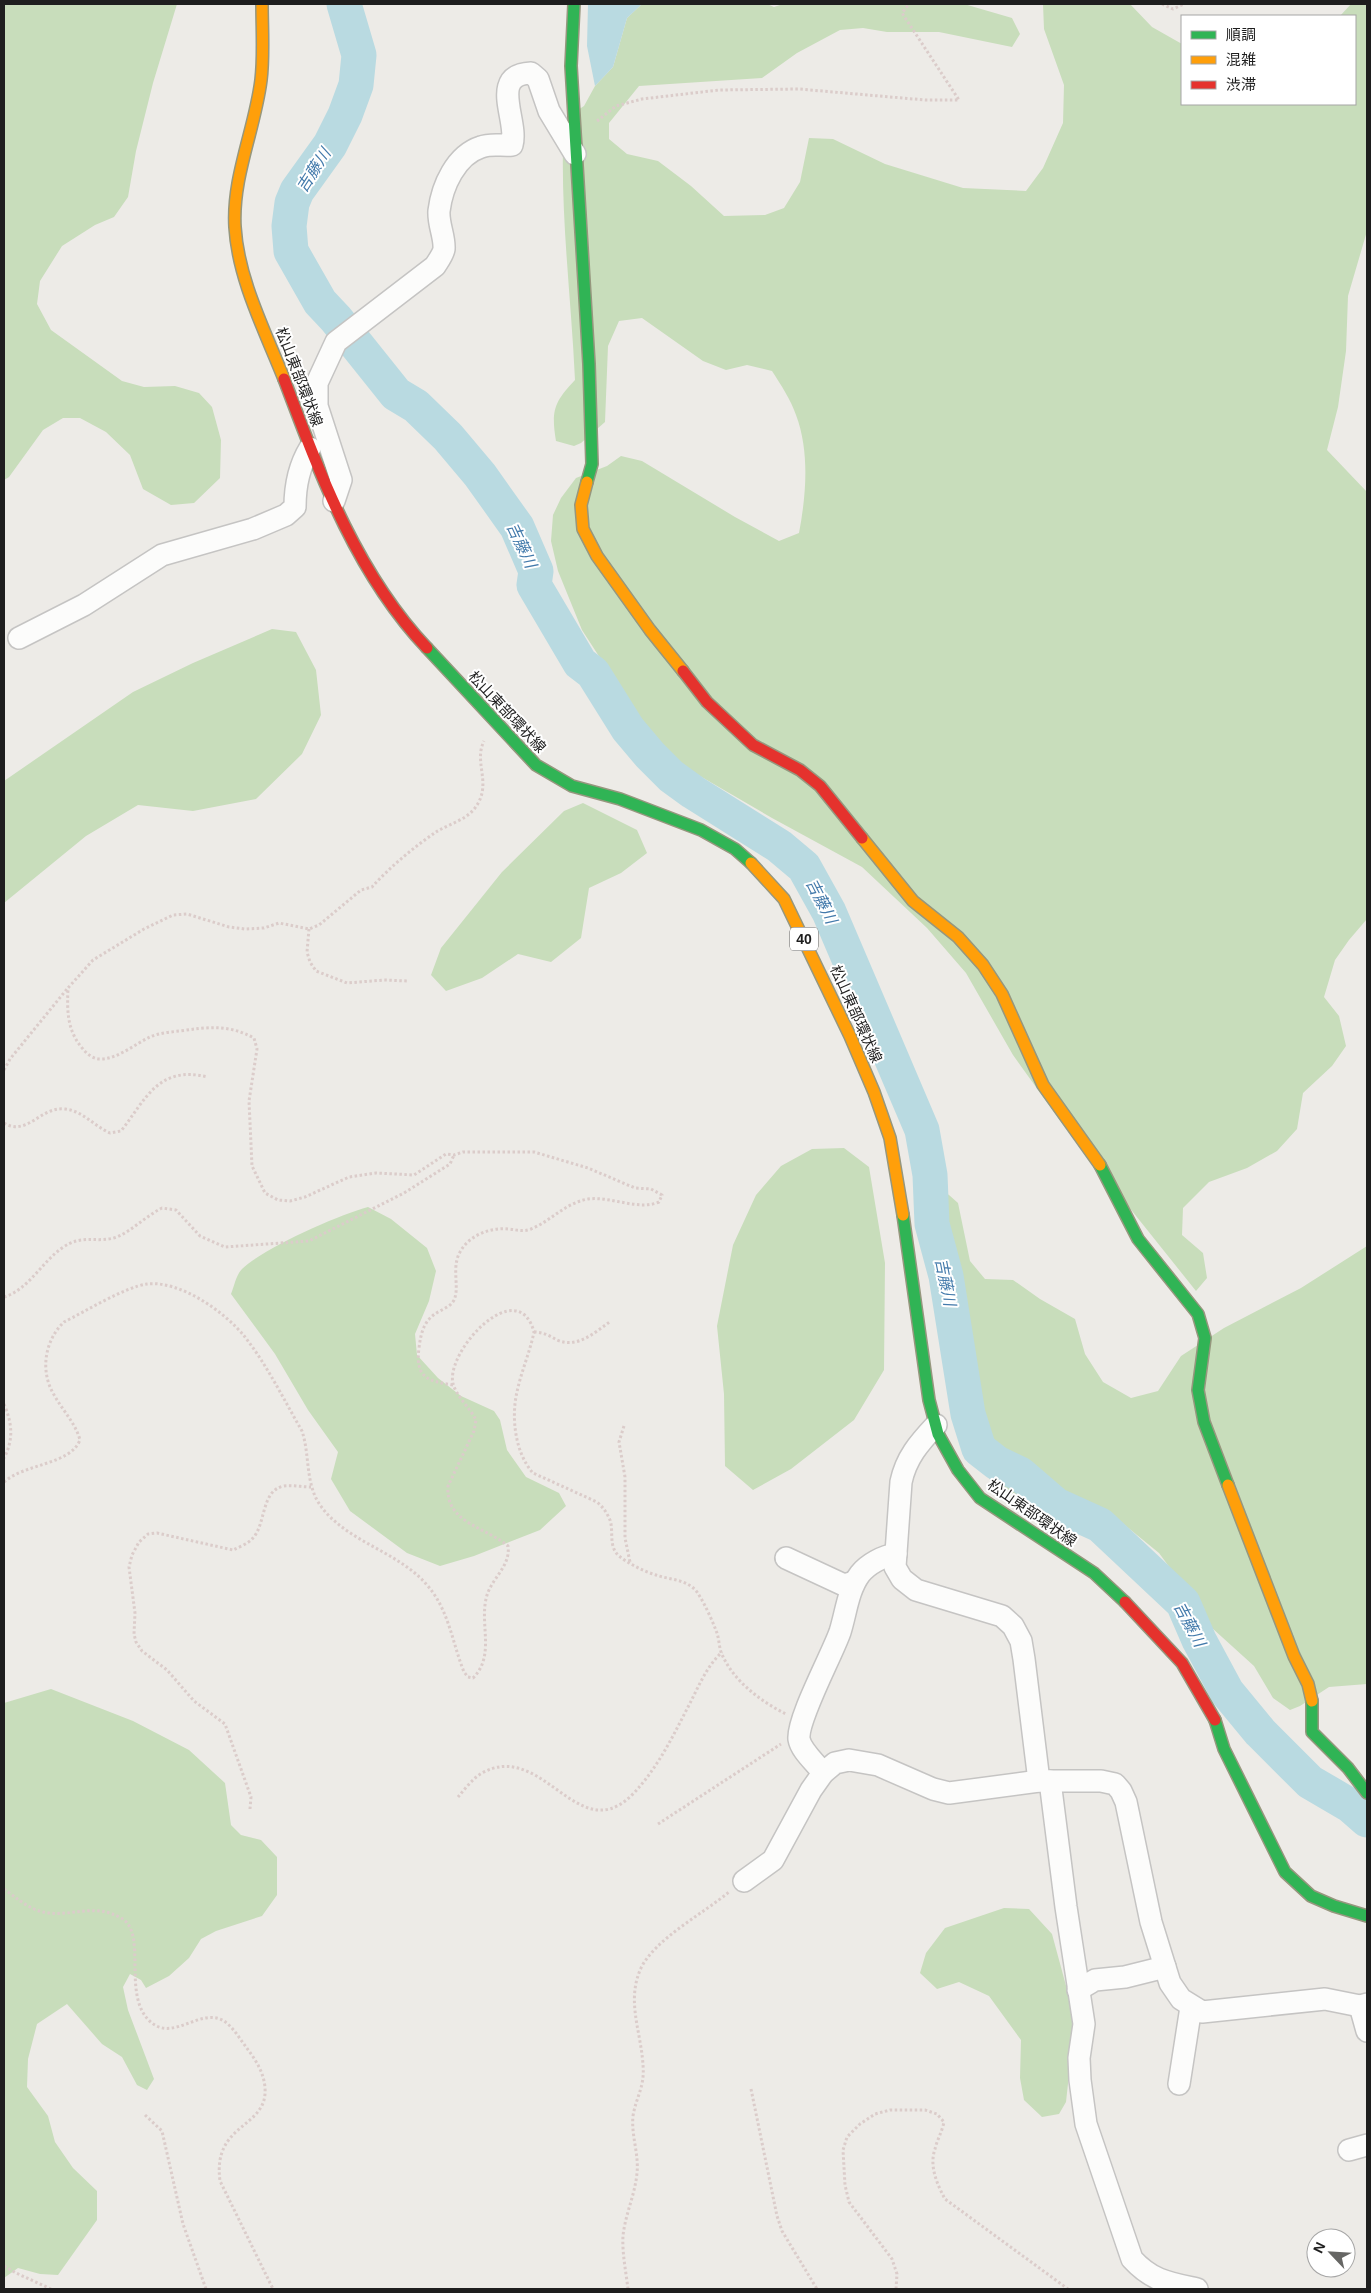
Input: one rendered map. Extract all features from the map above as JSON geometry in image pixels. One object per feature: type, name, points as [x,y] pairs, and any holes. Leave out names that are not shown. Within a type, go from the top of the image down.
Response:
[{"type":"main road","name":"松山東部環状線","points":[[262,4],[261,80],[236,198],[235,226],[238,252],[246,282],[310,448],[355,549],[380,589],[414,635],[536,765],[572,786],[620,799],[701,830],[734,849],[759,870],[784,899],[850,1036],[874,1092],[890,1138],[899,1183],[928,1400],[938,1434],[958,1470],[980,1498],[1094,1573],[1127,1604],[1182,1663],[1213,1714],[1224,1749],[1285,1872],[1312,1896],[1334,1906],[1367,1916]]},
{"type":"main road","points":[[574,4],[571,66],[588,354],[592,464],[581,505],[582,529],[597,556],[634,608],[707,702],[753,744],[800,770],[820,786],[913,901],[958,937],[983,965],[1002,994],[1043,1086],[1096,1158],[1138,1239],[1198,1314],[1205,1338],[1198,1390],[1204,1422],[1294,1656],[1307,1677],[1313,1701],[1312,1732],[1348,1768],[1367,1793]]},
{"type":"street","points":[[334,501],[341,480],[318,406],[317,383],[336,342],[435,266],[444,250],[439,212],[446,185],[454,168],[466,156],[480,147],[512,145],[515,135],[507,100],[507,88],[513,80],[523,74],[531,74],[538,79],[549,111],[575,154]]},
{"type":"street","points":[[19,638],[84,605],[162,555],[252,529],[286,515],[295,507],[295,494],[301,464],[310,448]]},
{"type":"street","points":[[936,1425],[917,1446],[904,1469],[901,1482],[895,1567],[902,1579],[916,1590],[1002,1616],[1014,1626],[1021,1642],[1084,2024],[1079,2058],[1086,2124],[1132,2259],[1145,2273],[1163,2281],[1197,2289]]},
{"type":"street","points":[[823,1773],[802,1747],[799,1739],[802,1722],[840,1632],[854,1582],[861,1572],[878,1560],[887,1555],[896,1554]]},
{"type":"street","points":[[786,1558],[844,1585],[854,1582]]},
{"type":"street","points":[[744,1881],[773,1860],[811,1790],[823,1773],[835,1763],[849,1760],[878,1765],[933,1789],[949,1793],[1044,1781],[1101,1781],[1114,1784],[1121,1791],[1126,1802],[1151,1922],[1170,1983],[1181,1999],[1191,2007],[1202,2012],[1325,1999],[1364,2004],[1367,2031]]},
{"type":"street","points":[[1078,1990],[1095,1980],[1125,1977],[1165,1967]]},
{"type":"street","points":[[1179,2084],[1191,2007]]},
{"type":"path","points":[[591,126],[616,106],[642,98],[719,90],[799,89],[925,100],[959,100],[902,13],[909,4]]},
{"type":"path","points":[[1162,4],[1173,9],[1184,4]]},
{"type":"path","points":[[4,1070],[10,1059],[68,988],[94,960],[144,929],[173,915],[187,914],[229,927],[245,929],[264,928],[279,923],[309,929],[319,925],[361,890],[372,887],[436,833],[465,817],[475,808],[482,795],[484,779],[480,752],[483,742],[498,725]]},
{"type":"path","points":[[309,929],[307,952],[310,962],[316,971],[347,983],[384,980],[408,981]]},
{"type":"path","points":[[68,988],[69,1024],[76,1041],[87,1055],[100,1060],[115,1056],[152,1036],[215,1026],[242,1032],[254,1038],[257,1049],[249,1101],[252,1166],[265,1193],[278,1200],[290,1201],[305,1197],[349,1176],[376,1173],[414,1174],[446,1154],[454,1155],[463,1152],[534,1152],[588,1168],[635,1188],[651,1189],[662,1195],[659,1202],[650,1206],[607,1199],[588,1199],[565,1207],[533,1228],[522,1232],[508,1229],[485,1232],[468,1240],[459,1253],[454,1271],[455,1298],[450,1306],[428,1318],[424,1325],[418,1350],[418,1362],[424,1377],[431,1382],[453,1385]]},
{"type":"path","points":[[4,1123],[10,1127],[21,1127],[50,1110],[64,1109],[77,1112],[110,1133],[121,1131],[145,1095],[158,1084],[194,1074],[208,1077]]},
{"type":"path","points":[[4,1297],[24,1285],[62,1248],[76,1240],[89,1238],[103,1240],[117,1237],[162,1208],[176,1210],[200,1236],[225,1247],[309,1241],[404,1193],[450,1164],[454,1155]]},
{"type":"path","points":[[4,1482],[28,1468],[66,1456],[77,1448],[80,1440],[77,1429],[52,1393],[47,1378],[47,1353],[56,1330],[64,1322],[130,1289],[146,1284],[163,1284],[182,1288],[200,1299],[243,1334],[256,1351],[302,1431],[306,1444],[311,1487],[319,1504],[332,1519],[426,1583],[447,1618],[464,1672],[468,1677],[473,1678],[480,1672],[485,1659],[484,1612],[486,1597],[491,1585],[508,1562],[509,1555],[508,1546],[462,1518],[450,1504],[448,1486],[474,1431],[476,1420],[453,1385],[453,1370],[462,1350],[488,1320],[503,1310],[515,1311],[527,1317],[534,1332],[515,1402],[517,1440],[522,1457],[533,1472],[597,1502],[605,1510],[610,1520],[611,1540],[616,1552],[645,1572],[688,1584],[696,1591],[717,1634],[722,1652],[740,1680],[757,1697],[802,1722]]},
{"type":"path","points":[[534,1332],[543,1333],[564,1343],[573,1343],[584,1340],[611,1321]]},
{"type":"path","points":[[4,1404],[12,1435],[10,1446],[4,1458]]},
{"type":"path","points":[[624,1426],[619,1442],[625,1477],[625,1538],[630,1562]]},
{"type":"path","points":[[250,1809],[251,1796],[238,1766],[230,1735],[225,1724],[194,1701],[166,1670],[142,1651],[136,1642],[136,1613],[129,1568],[132,1555],[139,1542],[148,1534],[156,1533],[232,1550],[253,1539],[260,1527],[267,1500],[274,1491],[282,1486],[311,1487]]},
{"type":"path","points":[[458,1797],[480,1774],[497,1766],[512,1765],[528,1770],[570,1799],[588,1808],[605,1810],[619,1805],[649,1776],[668,1747],[705,1672],[722,1652]]},
{"type":"path","points":[[658,1824],[788,1740],[794,1741],[802,1747]]},
{"type":"path","points":[[628,2289],[624,2236],[637,2172],[633,2118],[636,2103],[642,2091],[644,2077],[633,2005],[635,1985],[642,1967],[650,1954],[663,1941],[707,1911],[744,1881]]},
{"type":"path","points":[[4,1889],[24,1903],[45,1913],[92,1909],[106,1910],[122,1918],[127,1922],[134,1942],[135,1990],[138,2002],[144,2014],[152,2023],[161,2028],[169,2029],[215,2018],[224,2021],[254,2058],[261,2071],[265,2086],[262,2106],[224,2145],[218,2167],[220,2181],[273,2289]]},
{"type":"path","points":[[752,2089],[777,2216],[782,2231],[817,2289]]},
{"type":"path","points":[[896,2289],[897,2274],[892,2259],[849,2202],[844,2185],[843,2150],[848,2137],[860,2124],[875,2114],[899,2110],[925,2110],[937,2114],[944,2122],[933,2156],[937,2184],[945,2199],[1068,2289]]},
{"type":"path","points":[[146,2115],[162,2131],[183,2224],[206,2289]]},
{"type":"path","points":[[4,2266],[16,2274],[51,2289]]},
{"type":"green space","points":[[4,4],[177,4],[153,83],[136,151],[128,197],[114,217],[95,225],[62,246],[40,281],[37,304],[51,330],[122,381],[144,387],[175,386],[199,393],[212,407],[221,440],[220,478],[194,503],[171,505],[143,489],[130,455],[106,432],[80,418],[63,418],[43,430],[9,477],[4,480]]},
{"type":"green space","points":[[642,4],[767,4],[774,7],[783,4],[964,4],[1012,18],[1020,34],[1012,47],[939,32],[887,32],[863,28],[840,30],[797,53],[762,78],[639,86],[609,123],[609,139],[627,154],[658,161],[691,186],[724,216],[765,215],[784,208],[800,182],[809,138],[833,139],[885,164],[963,188],[1026,191],[1043,168],[1063,123],[1064,85],[1044,29],[1043,4],[1130,4],[1152,27],[1181,43],[1181,105],[1356,105],[1356,15],[1341,15],[1351,4],[1367,4],[1367,231],[1348,296],[1346,351],[1338,407],[1327,450],[1367,492],[1367,919],[1335,960],[1324,997],[1339,1016],[1346,1046],[1332,1066],[1303,1093],[1297,1129],[1277,1151],[1247,1168],[1209,1182],[1183,1208],[1182,1235],[1203,1253],[1207,1278],[1196,1291],[1061,1122],[1013,1055],[966,973],[927,928],[862,867],[693,772],[660,746],[635,712],[582,630],[558,571],[551,541],[553,515],[561,498],[576,478],[607,466],[621,456],[642,461],[779,541],[799,533],[805,489],[805,459],[800,429],[786,393],[772,371],[747,365],[726,370],[703,361],[642,318],[619,321],[608,346],[605,422],[581,443],[574,446],[556,441],[554,414],[558,401],[575,380],[564,217],[564,119],[584,106],[595,86],[613,67],[627,18]]},
{"type":"green space","points":[[272,629],[296,632],[316,670],[321,715],[302,754],[256,799],[193,811],[138,805],[86,836],[4,903],[4,781],[133,692],[193,663]]},
{"type":"green space","points":[[583,803],[637,830],[647,853],[621,873],[589,888],[581,938],[551,962],[518,954],[482,978],[446,991],[431,975],[441,948],[502,872],[564,811]]},
{"type":"green space","points":[[844,1148],[869,1167],[885,1263],[884,1370],[854,1420],[791,1469],[753,1490],[725,1466],[724,1394],[717,1326],[733,1245],[756,1195],[781,1166],[812,1149]]},
{"type":"green space","points":[[934,1186],[958,1203],[970,1261],[985,1279],[1013,1280],[1040,1299],[1075,1319],[1085,1354],[1103,1382],[1131,1398],[1158,1391],[1181,1356],[1224,1328],[1301,1288],[1367,1246],[1367,1684],[1329,1687],[1300,1706],[1290,1710],[1273,1698],[1254,1666],[1201,1618],[1181,1583],[1159,1553],[1121,1522],[1094,1510],[1070,1527],[1032,1515],[997,1489],[980,1466],[964,1415],[954,1348],[917,1225],[925,1191]]},
{"type":"green space","points":[[368,1207],[391,1219],[427,1248],[436,1271],[429,1301],[415,1334],[417,1355],[438,1378],[461,1396],[494,1411],[500,1420],[507,1450],[526,1477],[559,1493],[566,1506],[540,1530],[474,1556],[440,1566],[407,1553],[350,1511],[331,1479],[338,1452],[308,1410],[275,1354],[231,1294],[240,1272],[252,1261],[284,1242]]},
{"type":"green space","points":[[51,1689],[133,1721],[189,1750],[225,1783],[231,1825],[241,1835],[261,1840],[277,1857],[277,1895],[262,1916],[216,1931],[201,1939],[189,1958],[169,1976],[146,1988],[141,1980],[130,1974],[123,1987],[128,2010],[154,2079],[147,2090],[137,2085],[122,2057],[102,2044],[67,2004],[37,2024],[28,2059],[27,2087],[48,2116],[55,2142],[73,2168],[97,2191],[97,2220],[58,2275],[40,2274],[18,2268],[4,2278],[4,1703]]},
{"type":"green space","points":[[1004,1908],[1029,1909],[1052,1934],[1075,2019],[1066,2102],[1059,2114],[1042,2117],[1024,2100],[1020,2078],[1021,2040],[989,1996],[959,1982],[937,1989],[920,1973],[926,1953],[945,1928]]},
{"type":"water","points":[[588,4],[642,4],[627,18],[613,67],[595,86],[587,46]]},
{"type":"waterway","name":"吉藤川","points":[[344,4],[359,55],[356,85],[345,115],[330,145],[297,191],[292,203],[289,226],[291,251],[320,302],[336,319],[396,394],[416,406],[448,437],[480,475],[517,527],[536,571],[534,585],[580,663],[593,673],[628,729],[671,776],[779,846],[804,867],[829,912],[922,1130],[930,1175],[932,1224],[946,1276],[968,1414],[979,1449],[997,1463],[1020,1474],[1056,1505],[1100,1525],[1183,1603],[1199,1640],[1227,1692],[1260,1732],[1310,1782],[1351,1806],[1367,1820]]},
{"type":"traffic: fast","points":[[574,4],[571,66],[589,364],[592,464],[587,482]]},
{"type":"traffic: fast","points":[[427,648],[536,765],[572,786],[620,799],[701,830],[735,849],[751,863]]},
{"type":"traffic: fast","points":[[1100,1165],[1138,1239],[1198,1314],[1205,1338],[1198,1390],[1204,1422],[1228,1485]]},
{"type":"traffic: fast","points":[[903,1215],[929,1400],[938,1434],[958,1470],[980,1498],[1094,1573],[1125,1602]]},
{"type":"traffic: fast","points":[[1312,1701],[1312,1732],[1348,1768],[1367,1793]]},
{"type":"traffic: fast","points":[[1215,1720],[1224,1749],[1285,1872],[1311,1896],[1334,1906],[1367,1916]]},
{"type":"traffic: slow","points":[[262,4],[263,52],[261,80],[240,171],[235,208],[235,227],[241,266],[247,285],[284,379]]},
{"type":"traffic: slow","points":[[587,482],[581,505],[583,529],[597,556],[650,630],[683,671]]},
{"type":"traffic: slow","points":[[862,838],[913,901],[958,937],[983,965],[1002,994],[1043,1085],[1100,1165]]},
{"type":"traffic: slow","points":[[751,863],[784,899],[850,1036],[874,1092],[890,1138],[903,1215]]},
{"type":"traffic: slow","points":[[1228,1485],[1294,1656],[1308,1684],[1312,1701]]},
{"type":"traffic: jam","points":[[284,379],[326,486],[360,555],[402,619],[427,648]]},
{"type":"traffic: jam","points":[[683,671],[707,702],[753,745],[800,770],[820,786],[862,838]]},
{"type":"traffic: jam","points":[[1125,1602],[1182,1663],[1215,1720]]}]
